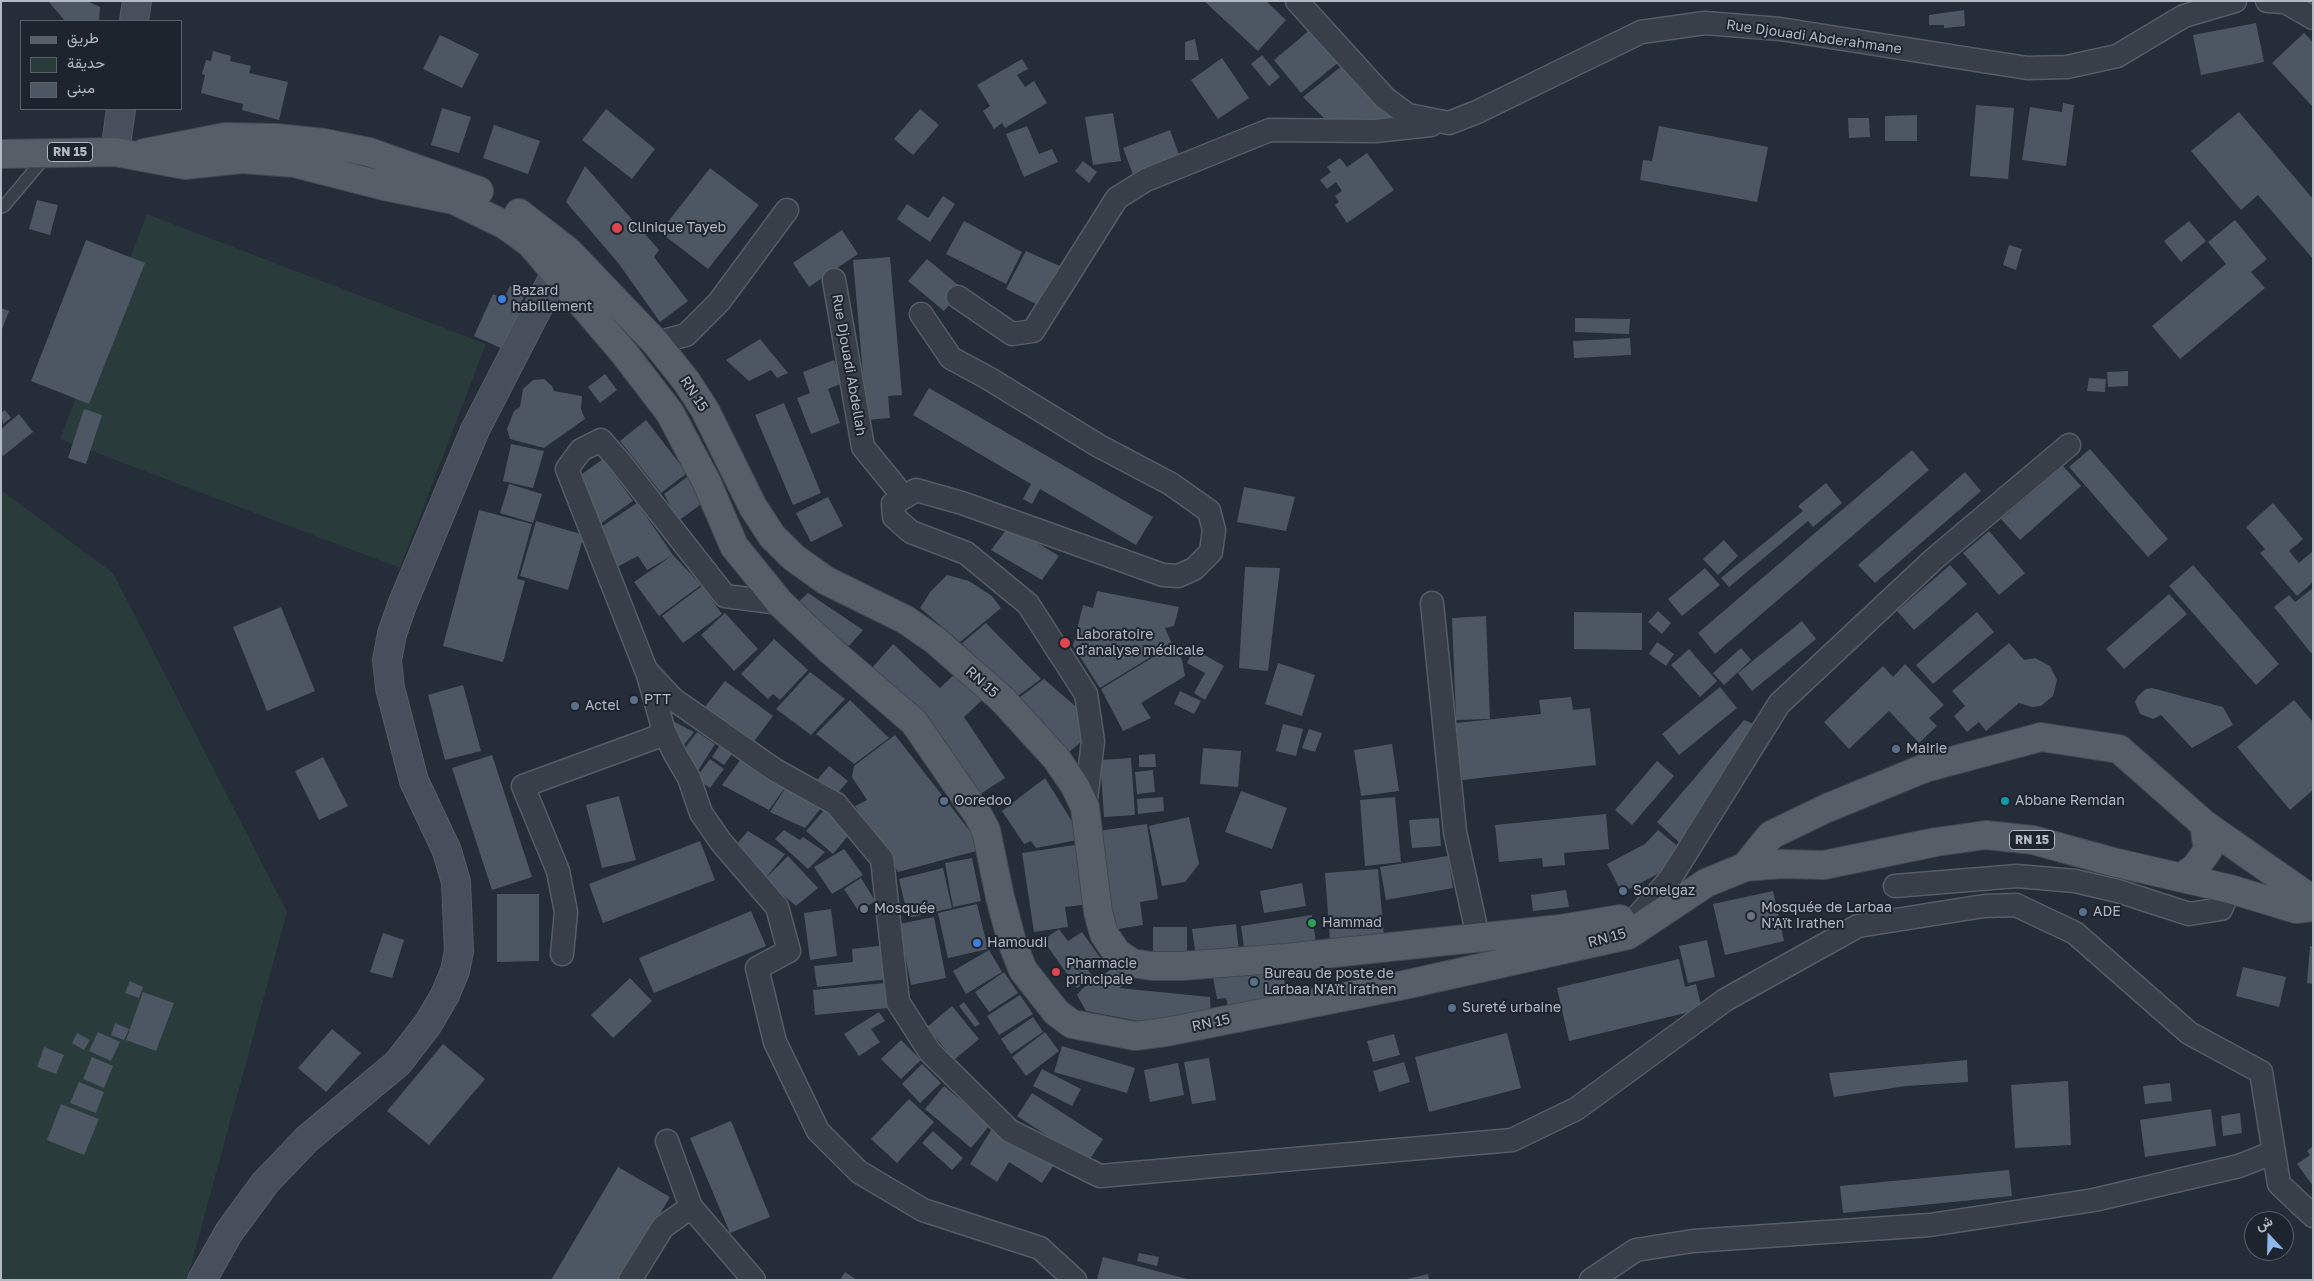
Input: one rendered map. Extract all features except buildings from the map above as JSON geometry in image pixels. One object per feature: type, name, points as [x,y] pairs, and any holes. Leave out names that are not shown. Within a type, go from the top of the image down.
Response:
[{"type":"main road","points":[[134,20],[137,1]]},
{"type":"main road","points":[[121,110],[126,154]]},
{"type":"main road","name":"RN 15","points":[[1,154],[126,154],[185,165],[242,159],[279,161],[454,200],[506,225],[530,243],[562,262],[656,343],[687,382],[705,410],[753,506],[772,536],[793,557],[825,580],[906,620],[936,641],[1002,699],[1056,758],[1075,786],[1085,807],[1098,912],[1104,934],[1117,953],[1132,963],[1152,966],[1182,966],[1286,958],[1560,929],[1638,916],[1669,906]]},
{"type":"main road","points":[[202,1280],[229,1232],[265,1184],[307,1139],[398,1063],[428,1024],[445,995],[455,971],[459,951],[456,882],[447,851],[414,782],[390,688],[387,660],[392,634],[402,605],[475,430],[562,262]]},
{"type":"main road","name":"RN 15","points":[[562,262],[624,353],[670,413],[706,483],[734,546],[780,603],[830,650],[914,722],[978,815],[986,830],[1000,897],[1012,942],[1023,970],[1056,1012],[1072,1024],[1135,1036],[1199,1026],[1404,985],[1628,934],[1706,883],[1745,866],[1782,864],[1824,865],[1936,842],[1986,835],[2033,840],[2230,889],[2296,909],[2313,907]]},
{"type":"main road","name":"RN 15","points":[[1745,866],[1771,835],[1827,808],[1925,768],[2041,737],[2119,748],[2204,824],[2313,900]]},
{"type":"main road","points":[[2181,877],[2195,868],[2208,850],[2204,824]]},
{"type":"street","points":[[1297,1],[1385,98],[1408,115],[1449,123]]},
{"type":"street","name":"Rue Djouadi Abderahmane","points":[[958,297],[1012,334],[1033,331],[1117,198],[1146,180],[1270,130],[1375,131],[1449,123],[1477,112],[1641,32],[1705,23],[1780,29],[2027,68],[2067,67],[2117,56],[2184,16],[2235,1]]},
{"type":"street","points":[[2266,1],[2285,2],[2313,18]]},
{"type":"street","points":[[656,343],[686,335],[719,302],[787,210]]},
{"type":"street","name":"Rue Djouadi Abdellah","points":[[834,280],[863,447],[903,496]]},
{"type":"street","points":[[921,314],[951,358],[988,378],[1099,446],[1171,484],[1208,511],[1214,530],[1211,552],[1194,569],[1178,576],[1163,575],[962,503],[916,490],[903,496],[893,504],[894,517],[911,532],[966,553],[1028,604],[1086,694],[1093,741],[1085,807]]},
{"type":"street","points":[[780,603],[725,596],[601,440],[581,450],[567,469],[646,670],[664,731],[689,778],[701,813],[721,842],[777,907],[789,951],[757,968],[775,1042],[818,1131],[859,1172],[923,1210],[1040,1248],[1076,1280]]},
{"type":"street","points":[[1638,916],[1670,879],[1779,704],[1934,559],[2069,445]]},
{"type":"street","points":[[1432,603],[1455,832],[1478,937]]},
{"type":"street","points":[[646,670],[673,699],[774,770],[836,804],[882,859],[898,1002],[930,1052],[1010,1131],[1100,1176],[1512,1140],[1576,1108],[1725,1000],[1858,926],[1984,906],[2016,905],[2074,933],[2189,1033],[2261,1072],[2272,1153],[2279,1184],[2313,1216]]},
{"type":"street","points":[[562,954],[566,912],[558,871],[523,786],[654,738],[664,731]]},
{"type":"street","points":[[2016,905],[2017,876]]},
{"type":"street","points":[[1895,886],[2017,876],[2075,881],[2118,891],[2189,914],[2221,909],[2230,889]]},
{"type":"street","points":[[666,1141],[691,1208],[754,1280]]},
{"type":"street","points":[[1592,1280],[1636,1250],[1692,1241],[1930,1225],[2094,1200],[2239,1166],[2272,1153]]},
{"type":"street","points":[[630,1280],[663,1227],[691,1208]]},
{"type":"lane","points":[[1,207],[4,206],[49,153]]},
{"type":"green space","points":[[147,214],[486,344],[400,568],[60,439]]},
{"type":"green space","points":[[1,490],[113,573],[287,912],[187,1280],[1,1280]]},
{"type":"place","name":"Clinique Tayeb","points":[[617,228]]},
{"type":"place","name":"Bazard habillement","points":[[502,299]]},
{"type":"place","name":"Laboratoire d'analyse médicale","points":[[1065,643]]},
{"type":"place","name":"PTT","points":[[634,700]]},
{"type":"place","name":"Actel","points":[[575,706]]},
{"type":"place","name":"Mairie","points":[[1896,749]]},
{"type":"place","name":"Ooredoo","points":[[944,801]]},
{"type":"place","name":"Abbane Remdan","points":[[2005,801]]},
{"type":"place","name":"Sonelgaz","points":[[1623,891]]},
{"type":"place","name":"Mosquée","points":[[864,909]]},
{"type":"place","name":"ADE","points":[[2083,912]]},
{"type":"place","name":"Mosquée de Larbaa N'Aït Irathen","points":[[1751,916]]},
{"type":"place","name":"Hammad","points":[[1312,923]]},
{"type":"place","name":"Hamoudi","points":[[977,943]]},
{"type":"place","name":"Pharmacie principale","points":[[1056,972]]},
{"type":"place","name":"Bureau de poste de Larbaa N'Aït Irathen","points":[[1254,982]]},
{"type":"place","name":"Sureté urbaine","points":[[1452,1008]]}]
